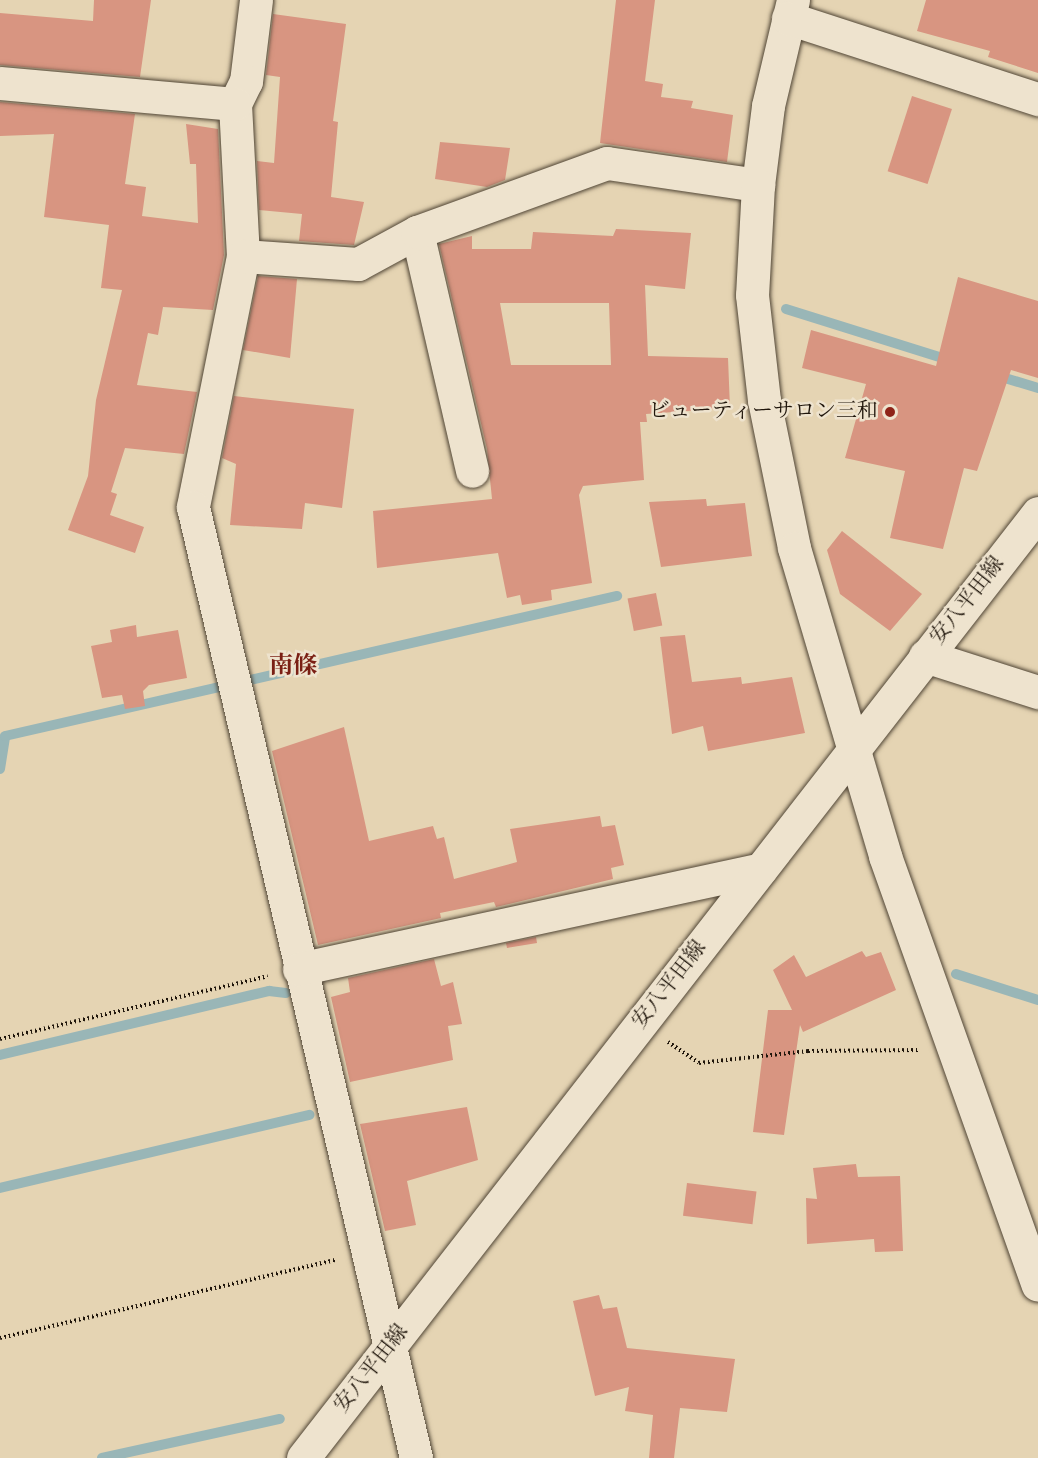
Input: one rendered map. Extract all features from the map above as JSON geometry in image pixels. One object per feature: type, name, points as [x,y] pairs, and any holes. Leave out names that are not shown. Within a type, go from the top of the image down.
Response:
[{"type":"street","points":[[256,0],[246,81],[235,104],[243,256],[193,507],[299,969],[416,1458]]},
{"type":"street","points":[[1038,99],[788,6],[758,185],[752,295],[764,400],[794,548],[855,751],[954,1049],[1038,1285]]},
{"type":"street","points":[[0,83],[235,104]]},
{"type":"street","points":[[243,256],[358,264],[417,232],[607,163],[758,185]]},
{"type":"street","points":[[417,232],[472,471]]},
{"type":"street","name":"安八平田線","points":[[303,1458],[1038,513]]},
{"type":"street","points":[[925,656],[1038,692]]},
{"type":"street","points":[[299,969],[760,869]]},
{"type":"path","points":[[0,1039],[299,969]]},
{"type":"path","points":[[643,1020],[699,1063],[808,1051],[954,1049]]},
{"type":"path","points":[[0,1338],[366,1253]]},
{"type":"building","points":[[94,0],[151,0],[140,77],[0,65],[0,13],[93,21]]},
{"type":"building","points":[[616,0],[655,0],[645,81],[663,84],[661,97],[693,101],[691,108],[733,115],[727,162],[600,143]]},
{"type":"building","points":[[926,0],[1038,0],[1038,73],[988,57],[990,51],[917,31]]},
{"type":"building","points":[[273,14],[346,24],[333,121],[338,122],[331,197],[364,202],[354,245],[299,241],[302,214],[259,210],[257,161],[274,163],[280,77],[266,75]]},
{"type":"building","points":[[912,96],[952,109],[928,184],[888,171]]},
{"type":"building","points":[[0,102],[135,114],[125,184],[146,187],[142,216],[198,223],[196,164],[190,164],[186,124],[218,129],[224,255],[213,310],[163,307],[158,335],[148,333],[137,385],[197,392],[184,454],[125,448],[111,492],[117,494],[110,515],[144,527],[135,553],[68,530],[88,476],[96,400],[122,290],[101,288],[109,225],[44,217],[54,134],[0,136]]},
{"type":"building","points":[[440,142],[510,148],[505,180],[487,187],[435,179]]},
{"type":"building","points":[[616,229],[691,233],[685,289],[645,285],[648,356],[728,358],[730,408],[646,414],[647,422],[640,422],[644,480],[583,486],[579,495],[592,583],[551,590],[552,600],[522,605],[520,595],[507,598],[498,553],[377,568],[373,511],[492,499],[487,449],[439,244],[472,236],[472,249],[531,249],[533,232],[613,236]],"holes":[[[500,303],[609,303],[611,365],[511,365]]]},
{"type":"building","points":[[258,276],[297,279],[290,358],[243,350]]},
{"type":"building","points":[[958,277],[1038,301],[1038,378],[1011,370],[977,471],[964,468],[943,549],[890,538],[905,471],[845,458],[866,384],[802,368],[811,330],[936,366]]},
{"type":"building","points":[[234,396],[354,409],[342,508],[305,503],[302,529],[230,525],[236,464],[222,458]]},
{"type":"building","points":[[706,499],[707,506],[745,503],[752,556],[661,567],[649,502]]},
{"type":"building","points":[[842,531],[922,594],[890,631],[840,594],[827,550]]},
{"type":"building","points":[[656,593],[662,625],[634,631],[628,599]]},
{"type":"building","points":[[136,625],[137,637],[178,630],[187,678],[149,685],[143,691],[145,706],[125,709],[122,695],[102,698],[91,646],[112,642],[110,630]]},
{"type":"building","points":[[685,635],[692,682],[741,677],[742,684],[792,677],[805,733],[708,751],[703,726],[672,734],[660,637]]},
{"type":"building","points":[[344,727],[369,841],[433,826],[437,839],[444,837],[454,879],[517,862],[510,829],[600,816],[602,827],[615,825],[624,865],[611,868],[613,879],[496,907],[494,902],[440,913],[441,918],[318,945],[272,751]]},
{"type":"building","points":[[536,937],[537,943],[507,948],[506,943]]},
{"type":"building","points":[[862,951],[866,957],[881,952],[896,990],[803,1032],[800,1025],[784,1135],[753,1132],[768,1010],[792,1010],[773,970],[794,955],[806,977]]},
{"type":"building","points":[[434,959],[441,986],[453,982],[462,1024],[448,1026],[453,1060],[350,1082],[331,997],[350,992],[348,978]]},
{"type":"building","points":[[467,1107],[478,1160],[407,1181],[416,1225],[385,1231],[360,1124]]},
{"type":"building","points":[[856,1164],[858,1177],[900,1176],[903,1251],[875,1252],[874,1239],[807,1244],[806,1198],[817,1199],[813,1168]]},
{"type":"building","points":[[687,1183],[756,1192],[752,1224],[683,1216]]},
{"type":"building","points":[[599,1295],[603,1309],[617,1307],[627,1348],[735,1359],[727,1412],[680,1408],[674,1458],[649,1458],[653,1415],[625,1411],[629,1387],[595,1396],[573,1301]]},
{"type":"waterway","points":[[786,309],[952,361]]},
{"type":"waterway","points":[[995,375],[1038,388]]},
{"type":"waterway","points":[[0,769],[5,736],[617,596]]},
{"type":"waterway","points":[[956,974],[1038,1000]]},
{"type":"waterway","points":[[0,1055],[269,991],[286,993]]},
{"type":"waterway","points":[[0,1188],[310,1115]]},
{"type":"waterway","points":[[102,1458],[280,1419]]},
{"type":"place","name":"ビューティーサロン三和","points":[[890,412]]},
{"type":"district","name":"南條","points":[[293,667]]}]
